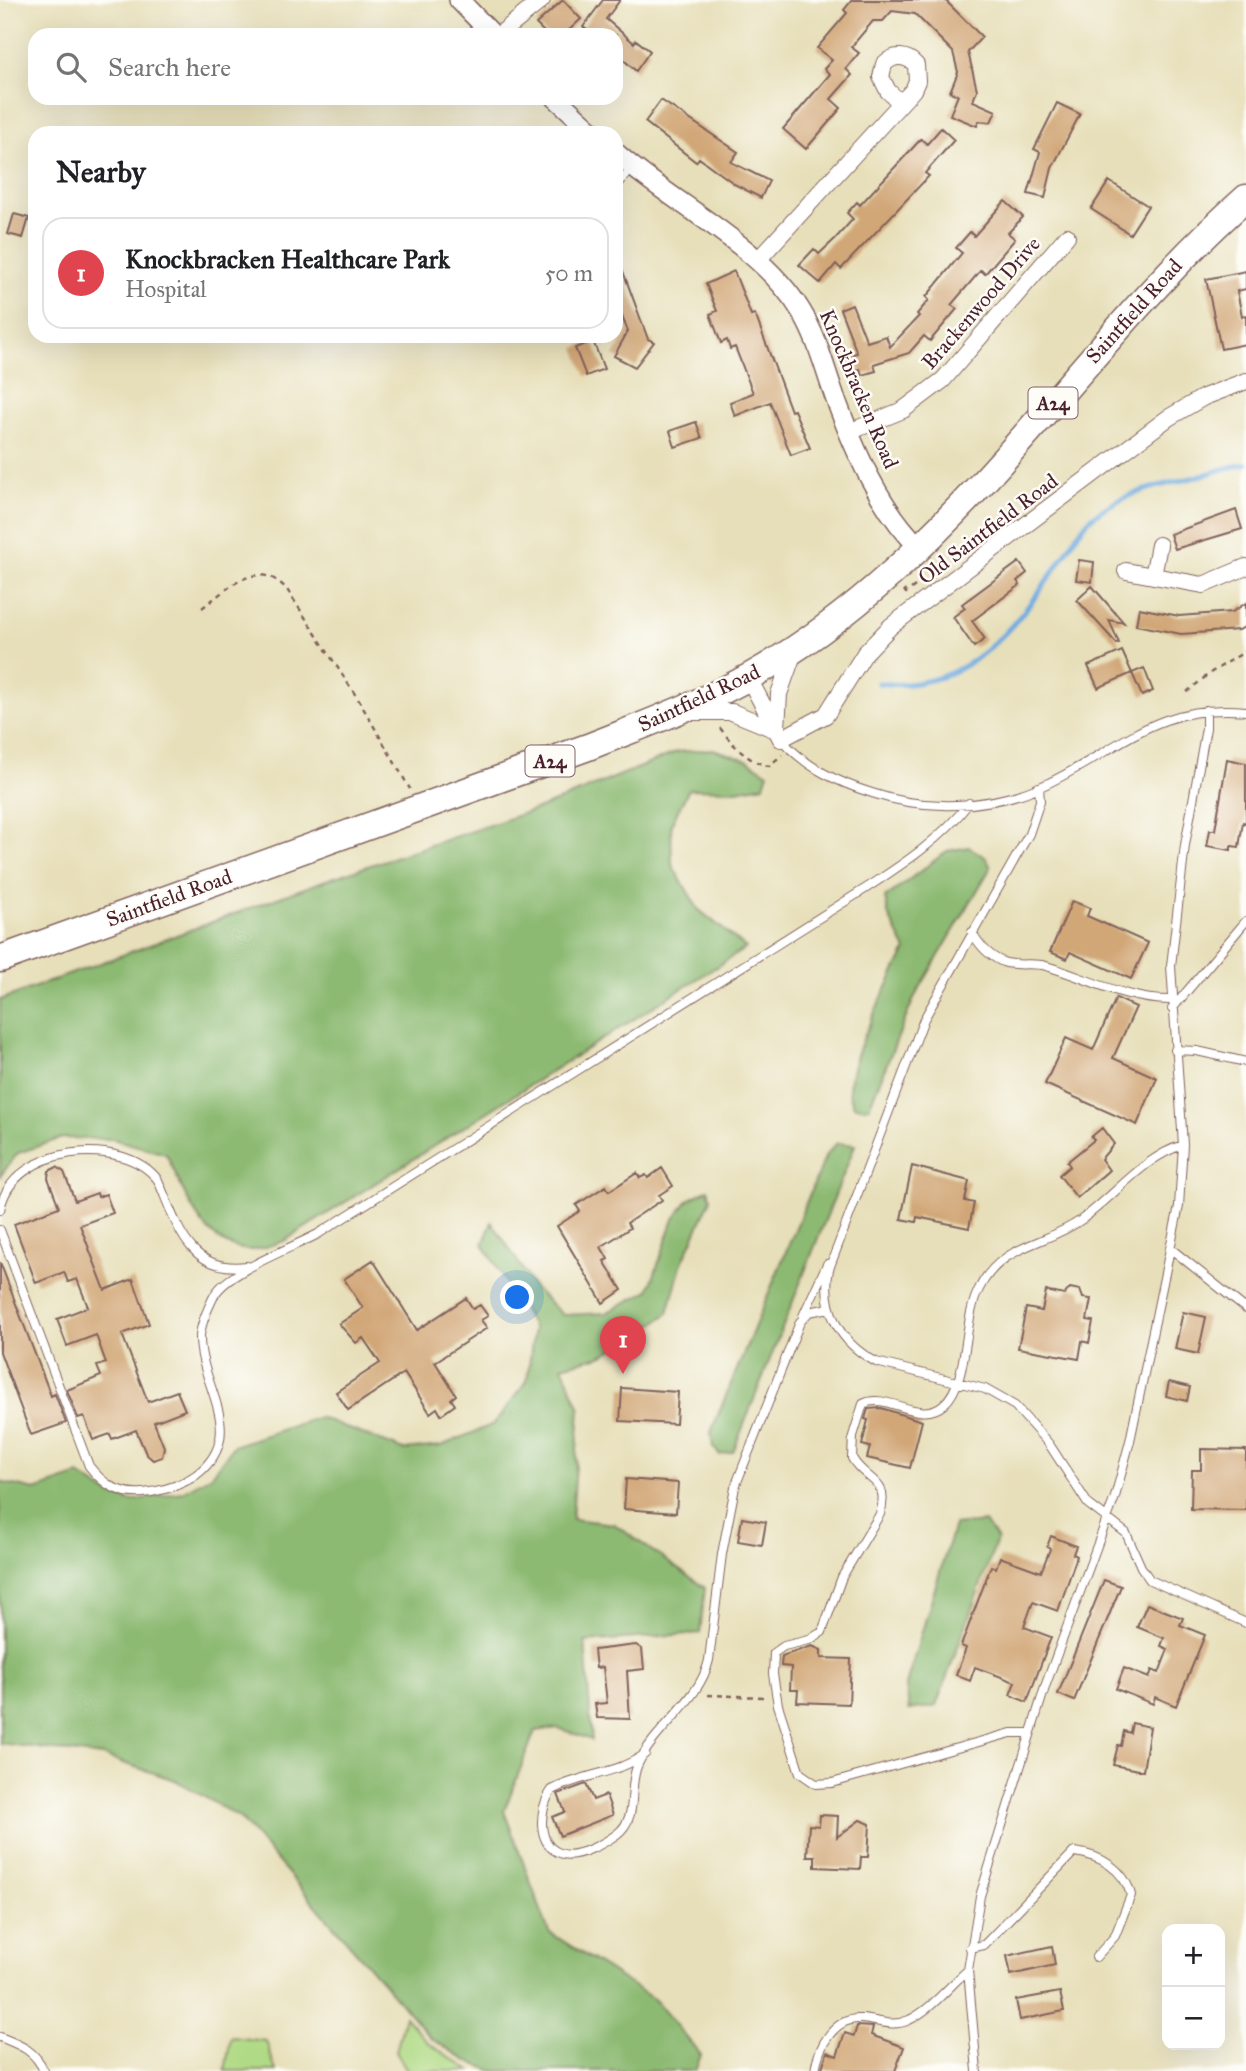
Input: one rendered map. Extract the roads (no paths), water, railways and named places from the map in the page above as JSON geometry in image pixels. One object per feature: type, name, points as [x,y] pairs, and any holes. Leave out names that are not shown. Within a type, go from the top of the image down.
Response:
[{"type":"highway","name":"Saintfield Road","points":[[0,959],[668,715],[748,677],[855,603],[919,547],[995,469],[1155,285],[1201,238],[1246,198]]},
{"type":"street","points":[[459,0],[486,28]]},
{"type":"street","points":[[508,28],[542,0]]},
{"type":"street","points":[[757,261],[901,103]]},
{"type":"street","points":[[564,105],[586,126]]},
{"type":"street","name":"Knockbracken Road","points":[[623,159],[757,261],[800,309],[813,334],[849,432],[870,477],[896,520],[919,547]]},
{"type":"street","name":"Brackenwood Drive","points":[[849,432],[903,410],[943,380],[1067,236]]},
{"type":"street","name":"Old Saintfield Road","points":[[783,739],[826,715],[865,653],[891,626],[1168,418],[1204,397],[1246,381]]},
{"type":"street","points":[[1153,576],[1158,545]]},
{"type":"street","points":[[1126,571],[1203,585],[1246,567]]},
{"type":"street","points":[[783,739],[779,694],[796,646]]},
{"type":"street","points":[[748,677],[783,739]]},
{"type":"street","points":[[668,715],[732,712],[783,739]]},
{"type":"lane","points":[[623,179],[633,168]]},
{"type":"lane","points":[[783,739],[819,771],[845,784],[892,800],[923,805],[969,803],[1039,787],[1148,726],[1173,716],[1206,710],[1246,711]]},
{"type":"lane","points":[[977,2071],[968,1970],[970,1948],[989,1863],[1030,1733],[1108,1518],[1130,1441],[1179,1206],[1184,1145],[1172,1009],[1171,966],[1175,915],[1206,728],[1206,710]]},
{"type":"lane","points":[[1039,787],[1040,801],[1029,834],[972,932],[916,1038],[834,1254],[826,1282],[829,1308],[839,1331],[855,1350],[876,1362],[985,1389],[1014,1406],[1049,1444],[1088,1504],[1126,1533],[1141,1567],[1150,1580],[1246,1623]]},
{"type":"lane","points":[[0,1230],[89,1466],[106,1485],[132,1493],[182,1483],[201,1471],[216,1451],[223,1430],[203,1360],[201,1328],[218,1288],[242,1271],[318,1234],[869,887],[927,848],[969,803]]},
{"type":"lane","points":[[1172,1009],[1246,921]]},
{"type":"lane","points":[[972,932],[981,946],[1002,962],[1043,965],[1127,994],[1154,1000],[1172,999]]},
{"type":"lane","points":[[1175,1050],[1197,1051],[1246,1062]]},
{"type":"lane","points":[[1030,1733],[1011,1733],[839,1782],[816,1784],[800,1773],[776,1698],[774,1653],[784,1646],[809,1640],[822,1632],[842,1577],[872,1528],[883,1504],[877,1482],[852,1458],[851,1448],[860,1407],[870,1400],[913,1410],[931,1410],[946,1402],[958,1381],[971,1306],[988,1273],[1000,1259],[1066,1229],[1160,1155],[1184,1145]]},
{"type":"lane","points":[[0,1210],[12,1182],[38,1163],[75,1153],[124,1159],[152,1172],[187,1244],[203,1259],[226,1266],[260,1264]]},
{"type":"lane","points":[[1170,1248],[1246,1310]]},
{"type":"lane","points":[[645,1754],[632,1763],[584,1776],[552,1790],[541,1814],[545,1836],[555,1850],[568,1854],[588,1849],[618,1833],[626,1824],[632,1805],[635,1773],[645,1754],[673,1714],[702,1684],[709,1660],[722,1554],[735,1487],[819,1277],[834,1254]]},
{"type":"lane","points":[[800,1322],[814,1309],[829,1308]]},
{"type":"lane","points":[[970,1948],[984,1945],[1074,1852],[1095,1857],[1115,1869],[1123,1877],[1130,1895],[1125,1916],[1115,1936],[1096,1957]]},
{"type":"lane","points":[[815,2071],[826,2040],[837,2026],[858,2019],[885,2025],[912,2019],[968,1970]]},
{"type":"lane","points":[[0,2037],[29,2050],[38,2057],[44,2071]]},
{"type":"waterway","points":[[878,683],[909,684],[936,679],[961,668],[984,652],[1023,612],[1085,525],[1108,506],[1146,490],[1246,464]]},
{"type":"place","name":"Knockbracken Healthcare Park","points":[[623,1374]]}]
